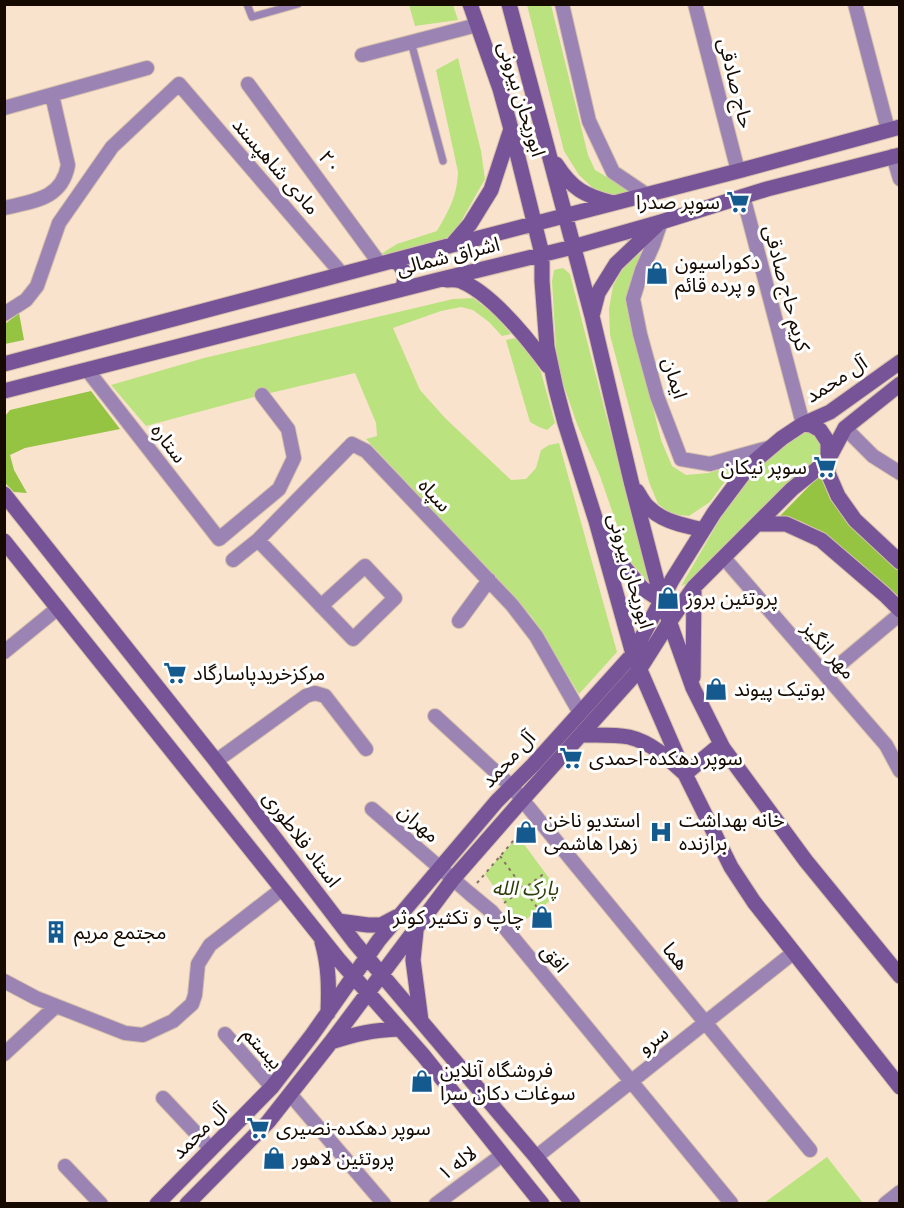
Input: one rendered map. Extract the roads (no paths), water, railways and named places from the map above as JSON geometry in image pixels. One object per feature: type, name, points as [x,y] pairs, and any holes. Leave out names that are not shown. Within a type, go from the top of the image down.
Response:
[{"type":"main road","name":"ابوریحان بیرونی","points":[[470,4],[512,129],[542,254],[547,347],[565,423],[639,670],[685,774],[731,867],[754,902],[793,953],[900,1087]]},
{"type":"main road","points":[[477,4],[500,89]]},
{"type":"main road","points":[[504,4],[528,78]]},
{"type":"main road","name":"ابوریحان بیرونی","points":[[509,4],[592,316],[630,481],[662,601],[693,688],[721,744],[806,861],[900,976]]},
{"type":"main road","points":[[452,245],[470,224],[491,190],[512,129]]},
{"type":"main road","name":"اشراق شمالی","points":[[4,364],[894,129]]},
{"type":"main road","points":[[547,146],[565,178],[580,191],[613,203]]},
{"type":"main road","name":"اشراق شمالی","points":[[4,391],[573,247],[743,196],[896,155]]},
{"type":"main road","points":[[592,316],[598,293],[616,264],[661,222]]},
{"type":"main road","points":[[388,262],[402,266],[405,281],[402,289]]},
{"type":"main road","points":[[438,280],[459,280],[485,295],[534,347],[552,371]]},
{"type":"main road","name":"آل محمد","points":[[157,1203],[272,1087],[367,957],[440,867],[633,654],[672,580],[714,513],[750,465],[782,438],[803,424],[830,412],[900,362]]},
{"type":"main road","name":"آل محمد","points":[[187,1203],[268,1122],[453,879],[639,670],[694,587],[792,489],[828,460],[845,428],[900,384]]},
{"type":"main road","points":[[4,398],[22,387]]},
{"type":"main road","points":[[830,412],[845,428]]},
{"type":"main road","points":[[803,424],[820,430],[828,442],[828,473],[838,496],[855,520],[900,562]]},
{"type":"main road","points":[[630,481],[646,506],[658,516],[703,530]]},
{"type":"main road","name":"استاد فلاطوری","points":[[4,494],[216,761],[338,921],[573,1203]]},
{"type":"main road","points":[[596,521],[623,566],[642,588],[662,601],[694,587],[693,688]]},
{"type":"main road","points":[[757,524],[786,524],[821,540],[885,595],[900,612]]},
{"type":"main road","points":[[4,541],[320,936],[423,1056],[542,1203]]},
{"type":"main road","points":[[581,735],[631,738],[648,745],[685,774],[721,744]]},
{"type":"main road","points":[[338,921],[368,926],[381,925],[401,914]]},
{"type":"main road","points":[[416,929],[413,960],[421,1021]]},
{"type":"main road","points":[[320,936],[329,976],[328,1013]]},
{"type":"main road","points":[[331,1042],[355,1034],[399,1029]]},
{"type":"street","points":[[562,4],[589,121],[613,172],[647,195]]},
{"type":"street","name":"حاج صادقی","points":[[695,4],[738,171]]},
{"type":"street","points":[[855,4],[894,129]]},
{"type":"street","points":[[362,55],[477,25]]},
{"type":"street","points":[[4,108],[147,68]]},
{"type":"street","name":"مادی شاهپسند","points":[[4,315],[26,300],[38,286],[59,223],[112,147],[179,84],[342,274]]},
{"type":"street","name":"۲۰","points":[[248,84],[388,262]]},
{"type":"street","points":[[4,208],[44,198],[55,190],[66,176],[68,165],[52,95]]},
{"type":"street","points":[[896,155],[900,180]]},
{"type":"street","name":"کریم حاج صادقی","points":[[743,196],[803,424]]},
{"type":"street","name":"ایمان","points":[[661,222],[633,299],[657,396],[681,459],[710,465],[768,448]]},
{"type":"street","name":"ستاره","points":[[88,371],[219,539],[279,489],[294,458],[288,429],[262,394]]},
{"type":"street","points":[[845,428],[873,456],[900,473]]},
{"type":"street","name":"سپاه","points":[[233,560],[258,540],[352,444],[366,451],[512,605],[536,636],[580,713]]},
{"type":"street","points":[[258,540],[352,639],[395,598],[365,566],[321,606]]},
{"type":"street","name":"مهر انگیز","points":[[724,558],[886,746],[900,771]]},
{"type":"street","points":[[459,621],[489,580]]},
{"type":"street","points":[[4,652],[58,608]]},
{"type":"street","points":[[826,676],[900,612]]},
{"type":"street","points":[[216,761],[306,696],[315,693],[325,696],[366,749]]},
{"type":"street","name":"هما","points":[[435,716],[523,799],[810,1150]]},
{"type":"street","name":"مهران","points":[[372,809],[440,867]]},
{"type":"street","name":"افق","points":[[440,867],[492,912],[731,1203]]},
{"type":"street","points":[[4,981],[36,998],[125,1034],[143,1035],[173,1021],[192,1004],[198,964],[210,945],[282,889]]},
{"type":"street","name":"سرو","points":[[536,1157],[793,953]]},
{"type":"street","points":[[4,1054],[56,1006]]},
{"type":"street","name":"بیستم","points":[[225,1034],[272,1087]]},
{"type":"street","points":[[290,1094],[384,1203]]},
{"type":"street","points":[[163,1098],[211,1149]]},
{"type":"street","name":"لاله ۱","points":[[436,1203],[502,1155]]},
{"type":"street","points":[[65,1166],[101,1203]]},
{"type":"street","points":[[885,1203],[900,1192]]},
{"type":"lane","points":[[247,4],[252,17],[298,4]]},
{"type":"lane","points":[[411,42],[443,160]]},
{"type":"place","name":"سوپر صدرا","points":[[738,202]]},
{"type":"place","name":"دکوراسیون و پرده قائم","points":[[657,273]]},
{"type":"place","name":"سوپر نیکان","points":[[825,467]]},
{"type":"place","name":"پروتئین بروز","points":[[668,598]]},
{"type":"place","name":"مرکزخریدپاسارگاد","points":[[175,673]]},
{"type":"place","name":"بوتیک پیوند","points":[[716,689]]},
{"type":"place","name":"سوپر دهکده-احمدی","points":[[571,758]]},
{"type":"place","name":"استدیو ناخن زهرا هاشمی","points":[[526,832]]},
{"type":"place","name":"خانه بهداشت برازنده","points":[[661,832]]},
{"type":"place","name":"چاپ و تکثیر کوثر","points":[[542,917]]},
{"type":"place","name":"مجتمع مریم","points":[[56,932]]},
{"type":"place","name":"فروشگاه آنلاین سوغات دکان سرا","points":[[422,1081]]},
{"type":"place","name":"سوپر دهکده-نصیری","points":[[258,1128]]},
{"type":"place","name":"پروتئین لاهور","points":[[274,1158]]},
{"type":"park label","name":"پارک الله","points":[[525,888]]}]
